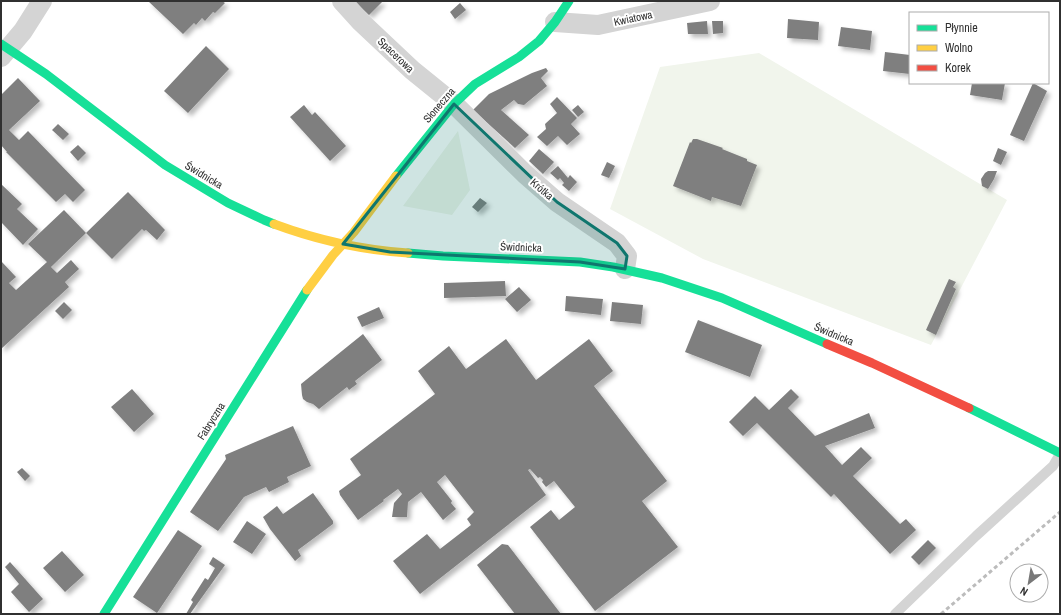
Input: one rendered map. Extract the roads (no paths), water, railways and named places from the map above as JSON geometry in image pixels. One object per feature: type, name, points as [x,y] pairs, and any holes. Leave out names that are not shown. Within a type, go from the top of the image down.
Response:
[{"type":"main road","name":"Słoneczna","points":[[343,244],[454,104],[475,84],[518,57],[539,41],[555,22],[569,1]]},
{"type":"main road","name":"Świdnicka","points":[[3,50],[46,74],[165,165],[228,203],[264,220],[291,230],[343,244],[395,252],[443,256],[580,262],[625,269],[662,278],[722,298],[872,363],[994,420],[1060,453]]},
{"type":"main road","name":"Fabryczna","points":[[104,614],[306,292],[333,255],[343,244]]},
{"type":"street","points":[[3,50],[23,31],[42,1]]},
{"type":"street","name":"Spacerowa","points":[[342,1],[412,70],[454,104]]},
{"type":"street","name":"Kwiatowa","points":[[555,22],[598,25],[710,1]]},
{"type":"street","name":"Krótka","points":[[454,104],[525,174],[557,202],[617,243],[627,256],[625,269]]},
{"type":"lane","points":[[895,614],[976,536],[1053,466],[1060,453]]},
{"type":"railway","points":[[941,614],[1060,512]]}]
